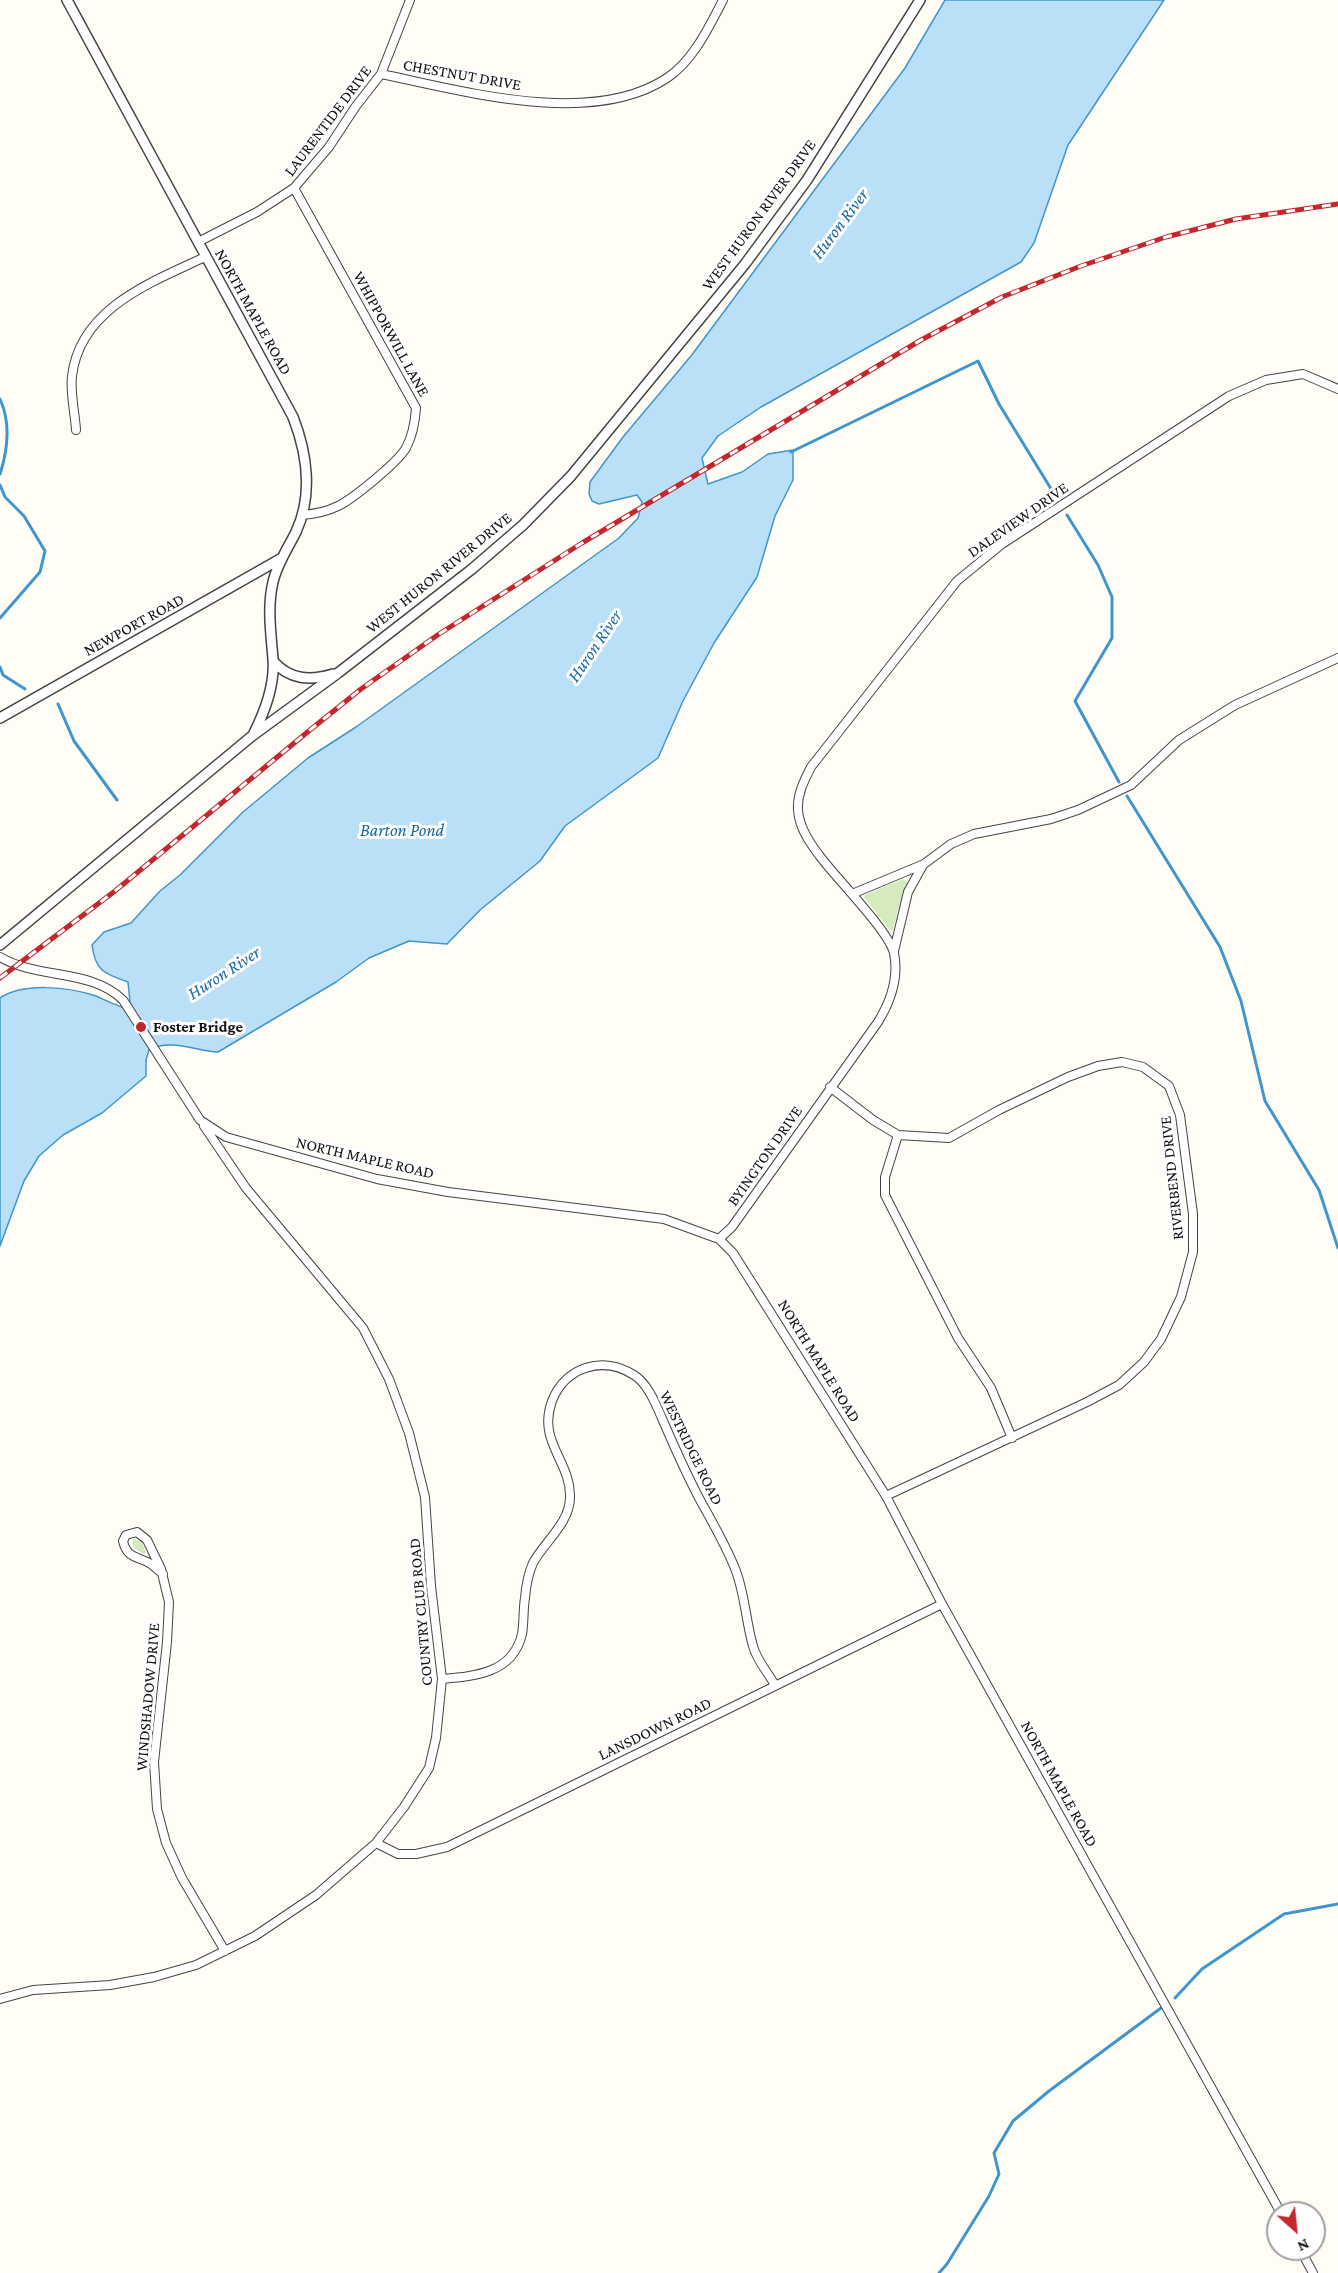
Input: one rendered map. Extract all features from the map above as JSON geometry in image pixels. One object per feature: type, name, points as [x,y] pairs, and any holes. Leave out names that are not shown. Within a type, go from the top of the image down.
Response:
[{"type":"street","name":"NORTH MAPLE ROAD","points":[[67,0],[293,417],[303,441],[306,464],[302,515],[273,582],[270,640],[273,661],[266,708],[252,736]]},
{"type":"street","name":"LAURENTIDE DRIVE","points":[[198,242],[257,212],[294,188],[329,147],[381,74],[410,0]]},
{"type":"street","name":"CHESTNUT DRIVE","points":[[381,74],[495,97],[586,103],[645,89],[667,78],[690,54],[711,24],[723,0]]},
{"type":"street","name":"WEST HURON RIVER DRIVE","points":[[0,945],[252,736],[338,673],[472,569],[523,525],[571,476],[745,264],[807,180],[920,0]]},
{"type":"street","name":"WHIPPORWILL LANE","points":[[294,188],[416,408],[415,428],[405,451],[387,469],[340,506],[318,514],[302,515]]},
{"type":"street","points":[[76,430],[72,377],[77,352],[84,336],[99,318],[119,301],[205,256]]},
{"type":"street","name":"DALEVIEW DRIVE","points":[[894,951],[852,894],[828,868],[806,838],[798,811],[800,789],[811,767],[957,581],[1002,544],[1229,396],[1266,380],[1303,374],[1338,389]]},
{"type":"street","name":"NEWPORT ROAD","points":[[0,718],[282,558]]},
{"type":"street","points":[[852,894],[924,864],[951,844],[974,834],[1051,819],[1078,810],[1131,785],[1179,740],[1235,705],[1338,658]]},
{"type":"street","points":[[273,661],[280,669],[293,676],[316,679],[338,673]]},
{"type":"street","name":"BYINGTON DRIVE","points":[[719,1239],[732,1227],[830,1087],[859,1050],[888,1005],[895,983],[894,951],[908,892],[924,864]]},
{"type":"street","name":"NORTH MAPLE ROAD","points":[[0,957],[33,970],[102,984],[114,990],[123,1000],[200,1120],[226,1137],[377,1179],[448,1192],[664,1220],[719,1239],[738,1261],[886,1496],[942,1604],[1274,2201]]},
{"type":"street","name":"RIVERBEND DRIVE","points":[[830,1087],[873,1120],[898,1135],[949,1138],[999,1110],[1068,1077],[1098,1066],[1122,1062],[1143,1067],[1168,1086],[1180,1115],[1193,1214],[1193,1252],[1181,1297],[1161,1339],[1144,1362],[1119,1385],[1012,1438],[886,1496]]},
{"type":"street","name":"COUNTRY CLUB ROAD","points":[[0,1999],[33,1990],[110,1985],[154,1977],[196,1965],[255,1936],[316,1895],[376,1843],[404,1807],[429,1768],[436,1738],[442,1679],[431,1586],[425,1497],[410,1433],[389,1379],[363,1328],[246,1188],[200,1120]]},
{"type":"street","points":[[898,1135],[885,1177],[885,1195],[958,1338],[991,1388],[1012,1438]]},
{"type":"street","name":"WESTRIDGE ROAD","points":[[442,1679],[468,1677],[489,1672],[507,1662],[517,1650],[522,1633],[527,1581],[533,1563],[567,1514],[571,1496],[548,1432],[548,1416],[553,1399],[568,1376],[586,1366],[600,1365],[620,1368],[636,1376],[654,1399],[685,1470],[727,1548],[737,1574],[753,1649],[775,1685]]},
{"type":"street","name":"WINDSHADOW DRIVE","points":[[163,1574],[152,1565],[131,1557],[126,1552],[123,1541],[126,1535],[132,1532],[142,1534],[163,1574],[169,1602],[154,1762],[157,1809],[166,1843],[174,1861],[225,1951]]},
{"type":"street","name":"LANSDOWN ROAD","points":[[376,1843],[399,1854],[416,1854],[447,1847],[942,1604]]},
{"type":"green space","points":[[903,879],[908,883],[893,930],[890,931],[864,897]]},
{"type":"green space","points":[[134,1538],[142,1542],[146,1553],[143,1554],[134,1548],[132,1542]]},
{"type":"water","name":"Barton Pond","points":[[945,0],[1164,0],[1068,145],[1034,243],[1021,262],[761,407],[718,436],[702,458],[708,484],[742,472],[768,454],[793,450],[793,480],[775,516],[757,577],[714,643],[683,701],[658,758],[565,826],[540,861],[480,910],[447,944],[409,941],[369,958],[336,982],[218,1052],[174,1045],[149,1050],[146,1060],[146,1076],[102,1113],[63,1135],[39,1156],[24,1181],[0,1246],[0,998],[21,990],[60,988],[96,996],[122,1007],[130,1002],[128,982],[102,970],[93,954],[92,945],[104,932],[131,923],[160,891],[180,875],[243,812],[308,758],[356,727],[619,538],[638,518],[642,502],[637,495],[599,504],[592,501],[589,494],[590,482],[623,437],[691,356],[905,68]]},
{"type":"waterway","points":[[791,452],[978,361],[999,404],[1056,497]]},
{"type":"waterway","points":[[0,399],[7,427],[5,455],[0,474]]},
{"type":"waterway","points":[[0,485],[5,497],[24,516],[45,551],[40,572],[0,618]]},
{"type":"waterway","points":[[1067,515],[1098,565],[1112,597],[1112,638],[1075,701],[1119,782]]},
{"type":"waterway","points":[[0,667],[3,675],[25,689]]},
{"type":"waterway","points":[[58,704],[74,741],[117,800]]},
{"type":"waterway","points":[[1127,796],[1220,947],[1241,1001],[1265,1101],[1319,1190],[1338,1248]]},
{"type":"waterway","points":[[1175,1998],[1202,1969],[1284,1914],[1338,1904]]},
{"type":"waterway","points":[[939,2273],[947,2264],[989,2196],[999,2174],[994,2153],[1013,2121],[1049,2091],[1161,2008]]},
{"type":"railway","points":[[0,978],[115,891],[361,689],[439,634],[582,543],[921,340],[1002,297],[1081,266],[1166,237],[1236,219],[1338,204]]},
{"type":"place","name":"Foster Bridge","points":[[141,1027]]},
{"type":"water label","name":"Huron River","points":[[840,224]]},
{"type":"water label","name":"Huron River","points":[[595,646]]},
{"type":"water label","name":"Huron River","points":[[224,973]]}]
